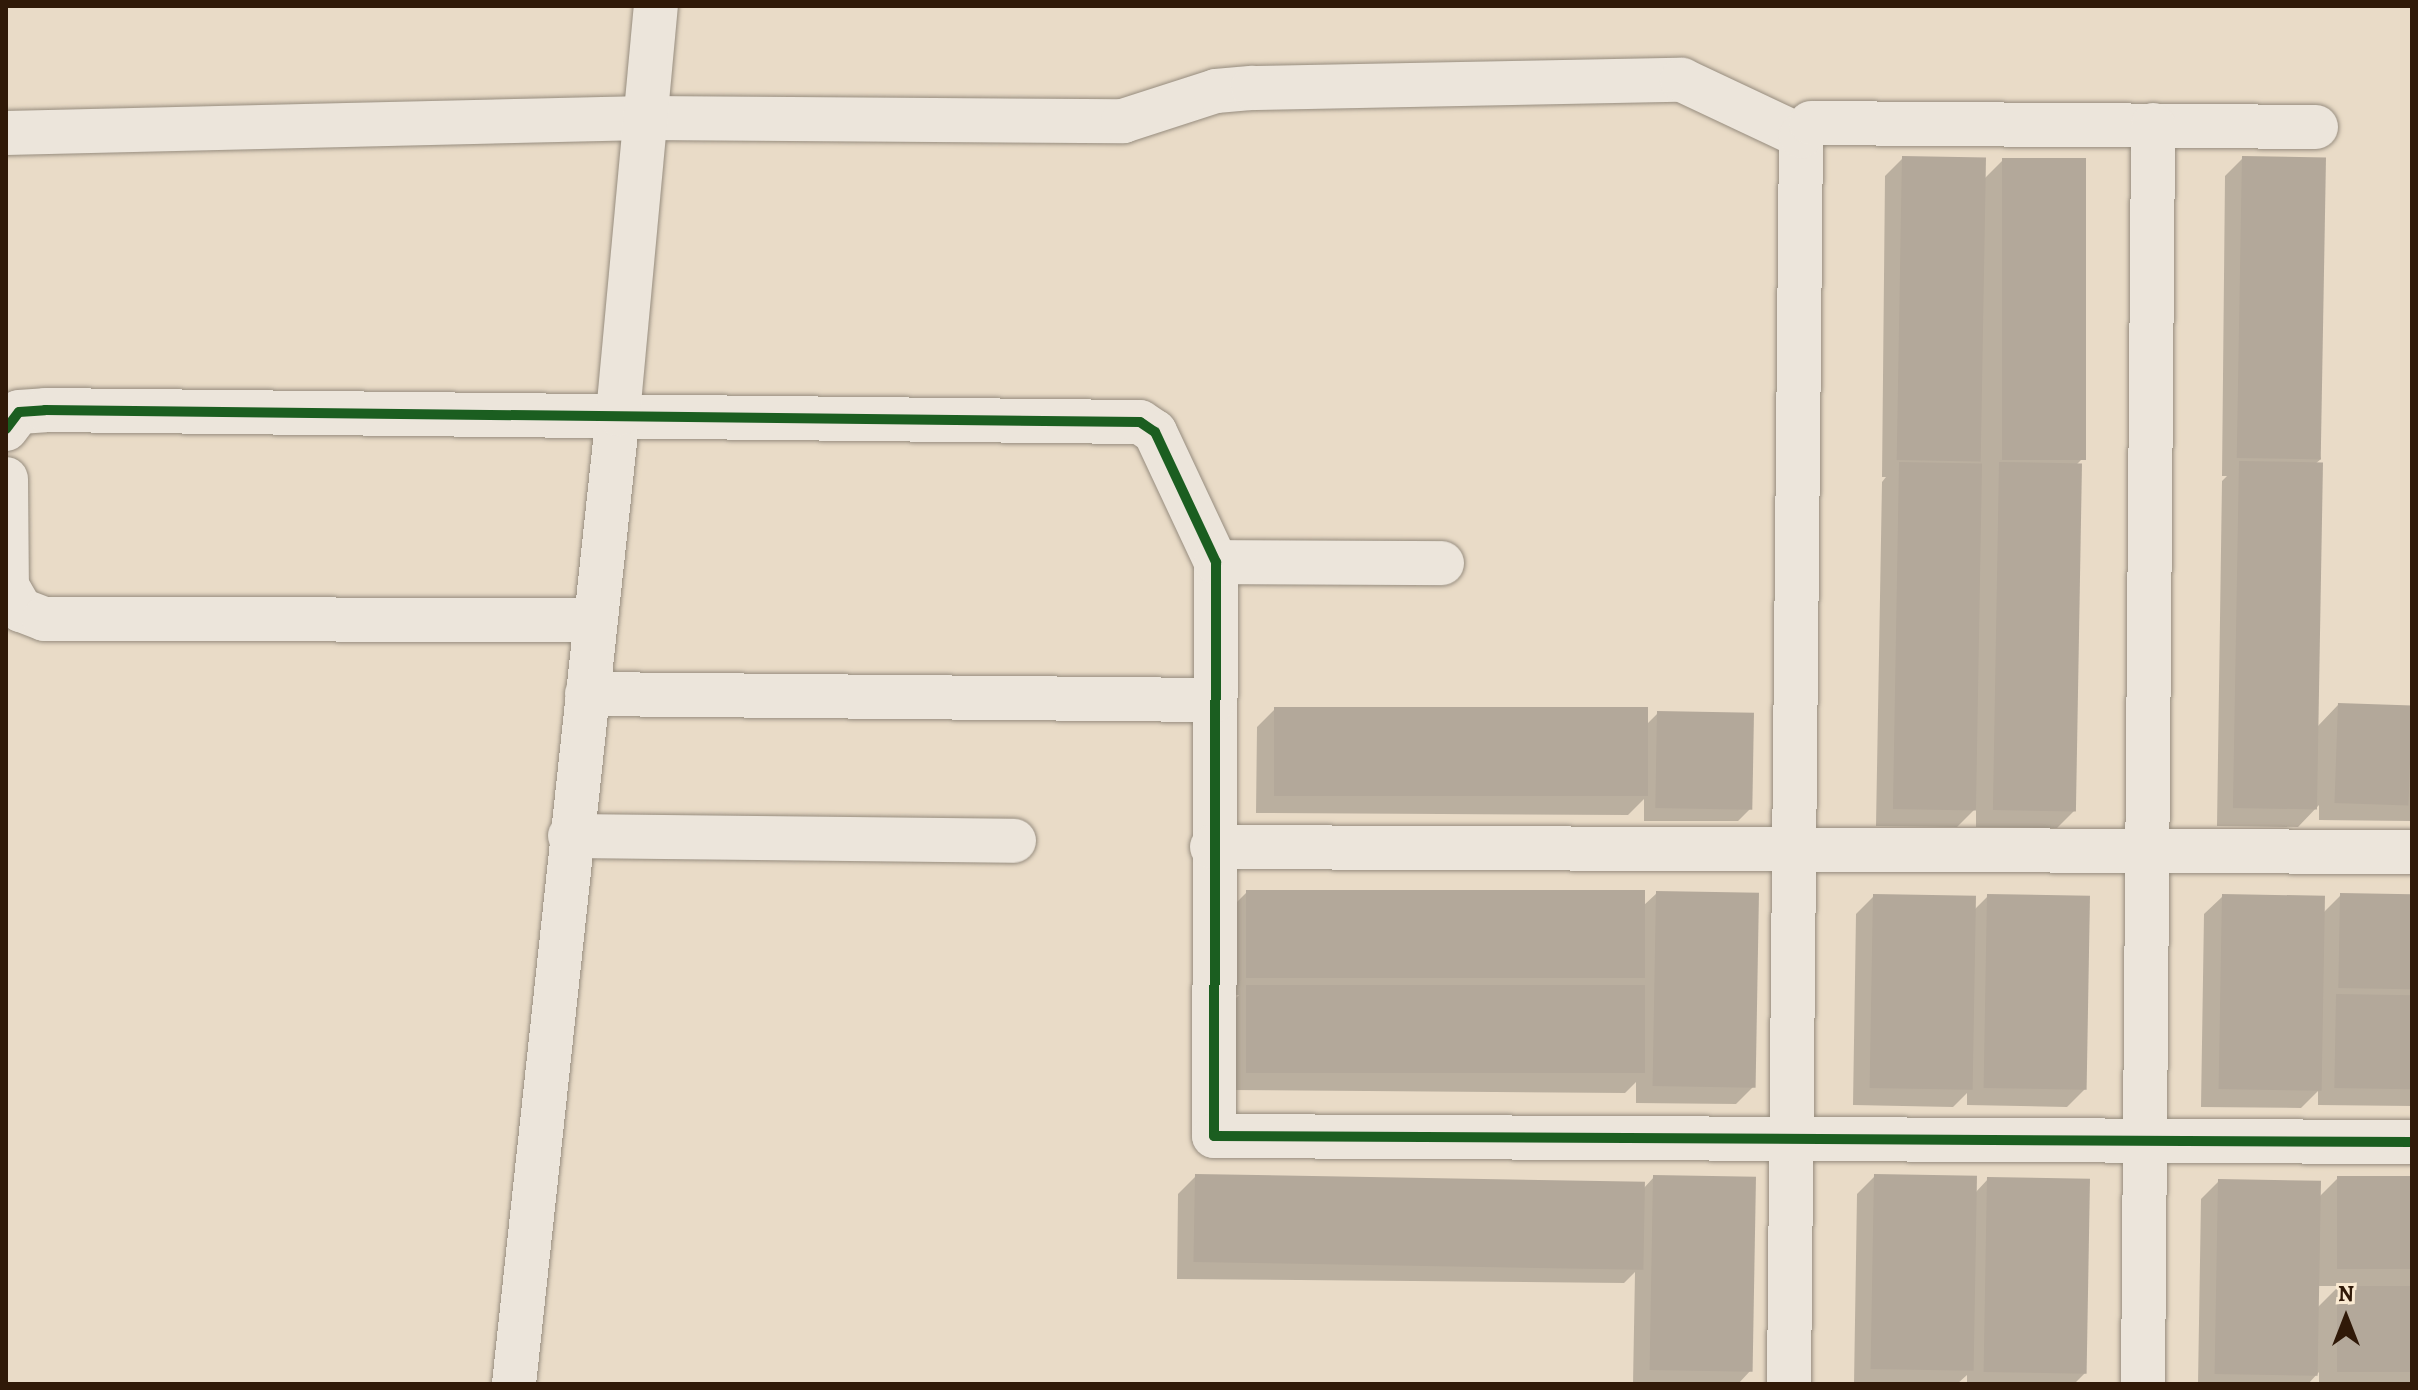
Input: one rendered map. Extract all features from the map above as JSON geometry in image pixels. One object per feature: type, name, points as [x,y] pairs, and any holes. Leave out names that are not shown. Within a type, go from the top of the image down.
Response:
[{"type":"street","points":[[514,1384],[570,836],[618,414],[656,6]]},
{"type":"street","points":[[6,133],[646,118],[1123,121],[1216,91],[1253,88],[1682,80],[1801,136]]},
{"type":"street","points":[[1789,1384],[1801,136],[1811,123],[2316,127]]},
{"type":"street","points":[[2143,1384],[2153,125]]},
{"type":"street","points":[[6,429],[19,412],[45,410],[1140,422],[1155,432],[1216,562],[1212,847],[1214,1136],[2412,1142]]},
{"type":"street","points":[[6,479],[7,586],[21,610],[44,619],[595,620]]},
{"type":"street","points":[[1216,562],[1442,563]]},
{"type":"street","points":[[587,694],[1214,700]]},
{"type":"street","points":[[570,836],[1014,841]]},
{"type":"street","points":[[1212,847],[2412,852]]},
{"type":"building","points":[[1902,156],[1986,157],[1981,461],[1897,460]]},
{"type":"building","points":[[2242,156],[2326,157],[2321,459],[2237,458]]},
{"type":"building","points":[[2002,158],[2086,158],[2086,460],[2002,460]]},
{"type":"building","points":[[2239,461],[2323,462],[2317,809],[2233,808]]},
{"type":"building","points":[[1899,462],[1982,463],[1976,810],[1893,809]]},
{"type":"building","points":[[1999,462],[2082,463],[2076,811],[1993,810]]},
{"type":"building","points":[[2338,703],[2412,706],[2408,806],[2335,803]]},
{"type":"building","points":[[1274,707],[1648,707],[1648,796],[1274,796]]},
{"type":"building","points":[[1657,711],[1754,713],[1752,810],[1655,808]]},
{"type":"building","points":[[1246,890],[1645,890],[1645,978],[1246,978]]},
{"type":"building","points":[[1656,891],[1759,893],[1756,1088],[1653,1086]]},
{"type":"building","points":[[2340,893],[2412,894],[2410,989],[2338,988]]},
{"type":"building","points":[[1873,894],[1976,896],[1973,1090],[1870,1088]]},
{"type":"building","points":[[1987,894],[2090,896],[2087,1090],[1984,1088]]},
{"type":"building","points":[[2222,894],[2325,896],[2322,1091],[2219,1089]]},
{"type":"building","points":[[1246,985],[1645,985],[1645,1073],[1246,1073]]},
{"type":"building","points":[[2336,994],[2412,995],[2410,1089],[2334,1088]]},
{"type":"building","points":[[1195,1174],[1645,1182],[1643,1270],[1193,1262]]},
{"type":"building","points":[[1874,1174],[1977,1176],[1974,1371],[1871,1369]]},
{"type":"building","points":[[1653,1175],[1756,1177],[1753,1372],[1650,1370]]},
{"type":"building","points":[[2337,1176],[2412,1176],[2412,1269],[2337,1269]]},
{"type":"building","points":[[1987,1177],[2090,1179],[2087,1374],[1984,1372]]},
{"type":"building","points":[[2218,1179],[2321,1181],[2318,1376],[2215,1374]]},
{"type":"building","points":[[2337,1286],[2412,1286],[2412,1372],[2337,1372]]},
{"type":"cycle path","points":[[6,429],[19,412],[45,410],[1140,422],[1155,432],[1216,562],[1214,1136],[2412,1142]]}]
